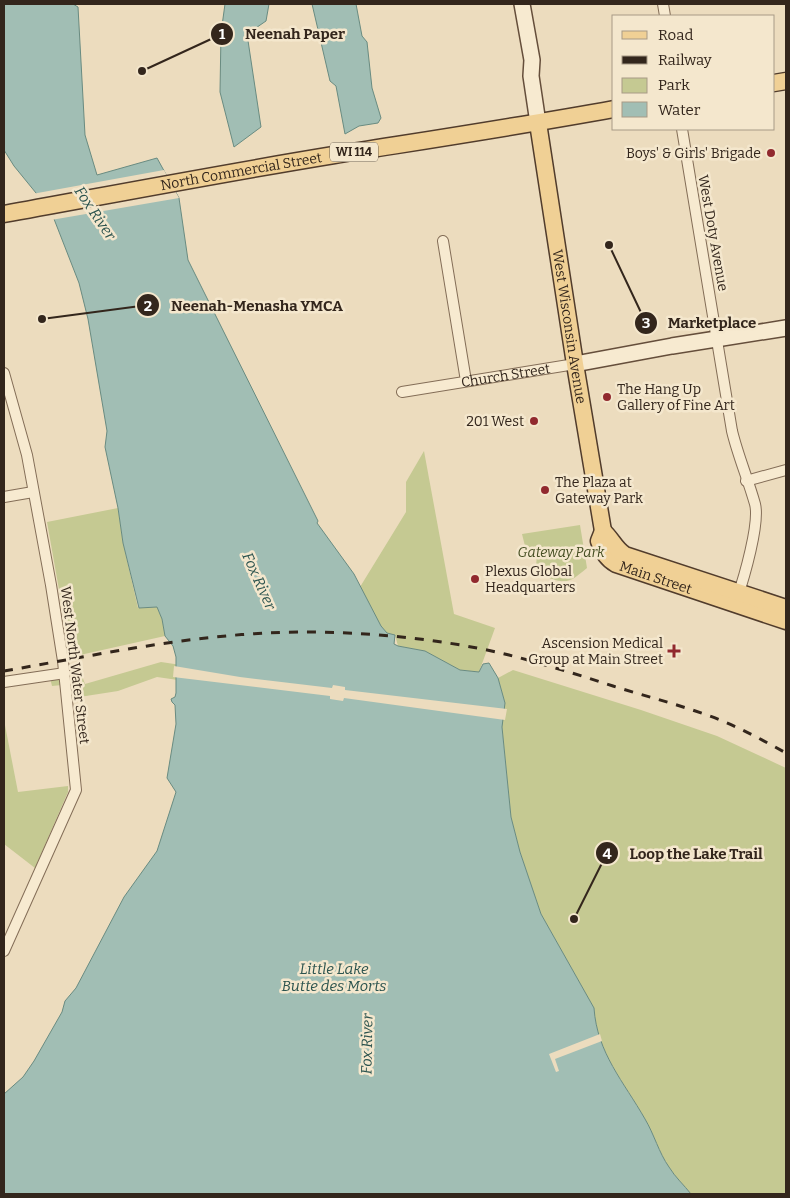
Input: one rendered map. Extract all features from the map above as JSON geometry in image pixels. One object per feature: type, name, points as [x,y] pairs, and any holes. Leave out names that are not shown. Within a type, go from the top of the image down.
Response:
[{"type":"main road","name":"WI 114","points":[[538,123],[612,109]]},
{"type":"main road","name":"North Commercial Street","points":[[4,214],[334,155],[538,123]]},
{"type":"main road","name":"West Wisconsin Avenue","points":[[538,123],[603,531]]},
{"type":"main road","name":"Main Street","points":[[603,531],[599,541],[601,547],[607,558],[616,564],[736,599],[786,608]]},
{"type":"main road","name":"Main Street","points":[[736,599],[786,621]]},
{"type":"street","points":[[512,4],[523,66],[531,76]]},
{"type":"street","points":[[522,4],[532,60],[531,76],[538,123]]},
{"type":"street","name":"West Doty Avenue","points":[[682,130],[736,448],[755,505],[755,530],[736,599]]},
{"type":"street","points":[[443,241],[466,381]]},
{"type":"street","name":"Church Street","points":[[402,392],[786,328]]},
{"type":"street","name":"West North Water Street","points":[[4,373],[27,455],[51,585],[65,673],[75,794],[4,951]]},
{"type":"street","points":[[746,481],[786,470]]},
{"type":"street","points":[[4,497],[33,492]]},
{"type":"street","points":[[4,682],[65,673]]},
{"type":"green space","points":[[424,451],[454,614],[495,628],[479,672],[460,670],[425,651],[398,646],[395,635],[387,633],[381,626],[360,587],[406,512],[406,482]]},
{"type":"green space","points":[[118,508],[123,543],[138,608],[157,607],[162,619],[165,636],[71,657],[47,522]]},
{"type":"green space","name":"Gateway Park","points":[[580,525],[587,568],[570,580],[561,581],[549,578],[547,570],[536,567],[537,554],[526,550],[522,534]]},
{"type":"green space","points":[[161,662],[503,713],[505,703],[498,678],[513,670],[717,736],[786,768],[786,1194],[691,1194],[665,1162],[648,1125],[606,1053],[596,1024],[594,1008],[541,914],[520,852],[511,817],[502,727],[157,677],[118,691],[73,698],[72,684],[52,686],[50,678],[79,668],[85,684]]},
{"type":"green space","points":[[4,720],[18,792],[68,786],[68,792],[35,868],[4,844]]},
{"type":"water","name":"Little Lake Butte des Morts","points":[[4,4],[73,4],[78,7],[85,135],[97,175],[157,158],[179,198],[188,260],[318,521],[317,523],[354,574],[381,626],[387,633],[395,635],[394,644],[425,651],[460,670],[479,672],[483,664],[489,663],[498,678],[505,703],[502,727],[511,817],[520,852],[541,914],[594,1008],[600,1039],[606,1053],[645,1119],[665,1162],[691,1194],[4,1194],[4,1094],[23,1077],[34,1061],[62,1012],[65,1001],[76,988],[124,897],[157,851],[176,792],[167,778],[176,724],[175,705],[171,699],[175,697],[176,693],[176,657],[173,646],[165,636],[162,619],[157,607],[139,608],[123,543],[118,508],[105,447],[107,431],[88,319],[79,283],[54,219],[45,204],[14,166],[4,150]]},
{"type":"water","points":[[225,4],[269,4],[266,21],[247,34],[261,127],[234,147],[220,92],[221,33]]},
{"type":"water","points":[[312,4],[356,4],[362,36],[367,42],[372,88],[381,118],[378,123],[359,126],[345,134],[336,86],[330,81]]},
{"type":"pier","points":[[164,170],[179,198],[51,220],[43,206],[32,194]]},
{"type":"pier","points":[[174,666],[240,677],[332,688],[333,685],[345,687],[345,690],[507,709],[505,720],[344,698],[343,701],[330,699],[330,696],[173,677]]},
{"type":"pier","points":[[600,1034],[602,1041],[555,1059],[559,1071],[556,1072],[549,1054]]},
{"type":"railway","points":[[4,671],[135,648],[235,635],[327,632],[420,639],[451,643],[509,655],[684,707],[741,729],[786,753]]},
{"type":"place","name":"Neenah Paper","points":[[142,71]]},
{"type":"place","name":"Boys' & Girls' Brigade","points":[[771,153]]},
{"type":"place","name":"Marketplace","points":[[609,245]]},
{"type":"place","name":"Neenah-Menasha YMCA","points":[[42,319]]},
{"type":"place","name":"The Hang Up Gallery of Fine Art","points":[[607,397]]},
{"type":"place","name":"201 West","points":[[534,421]]},
{"type":"place","name":"The Plaza at Gateway Park","points":[[545,490]]},
{"type":"place","name":"Plexus Global Headquarters","points":[[475,579]]},
{"type":"place","name":"Ascension Medical Group at Main Street","points":[[674,651]]},
{"type":"place","name":"Loop the Lake Trail","points":[[574,919]]},
{"type":"water label","name":"Fox River","points":[[95,213]]},
{"type":"water label","name":"Fox River","points":[[259,581]]},
{"type":"water label","name":"Fox River","points":[[367,1044]]}]
